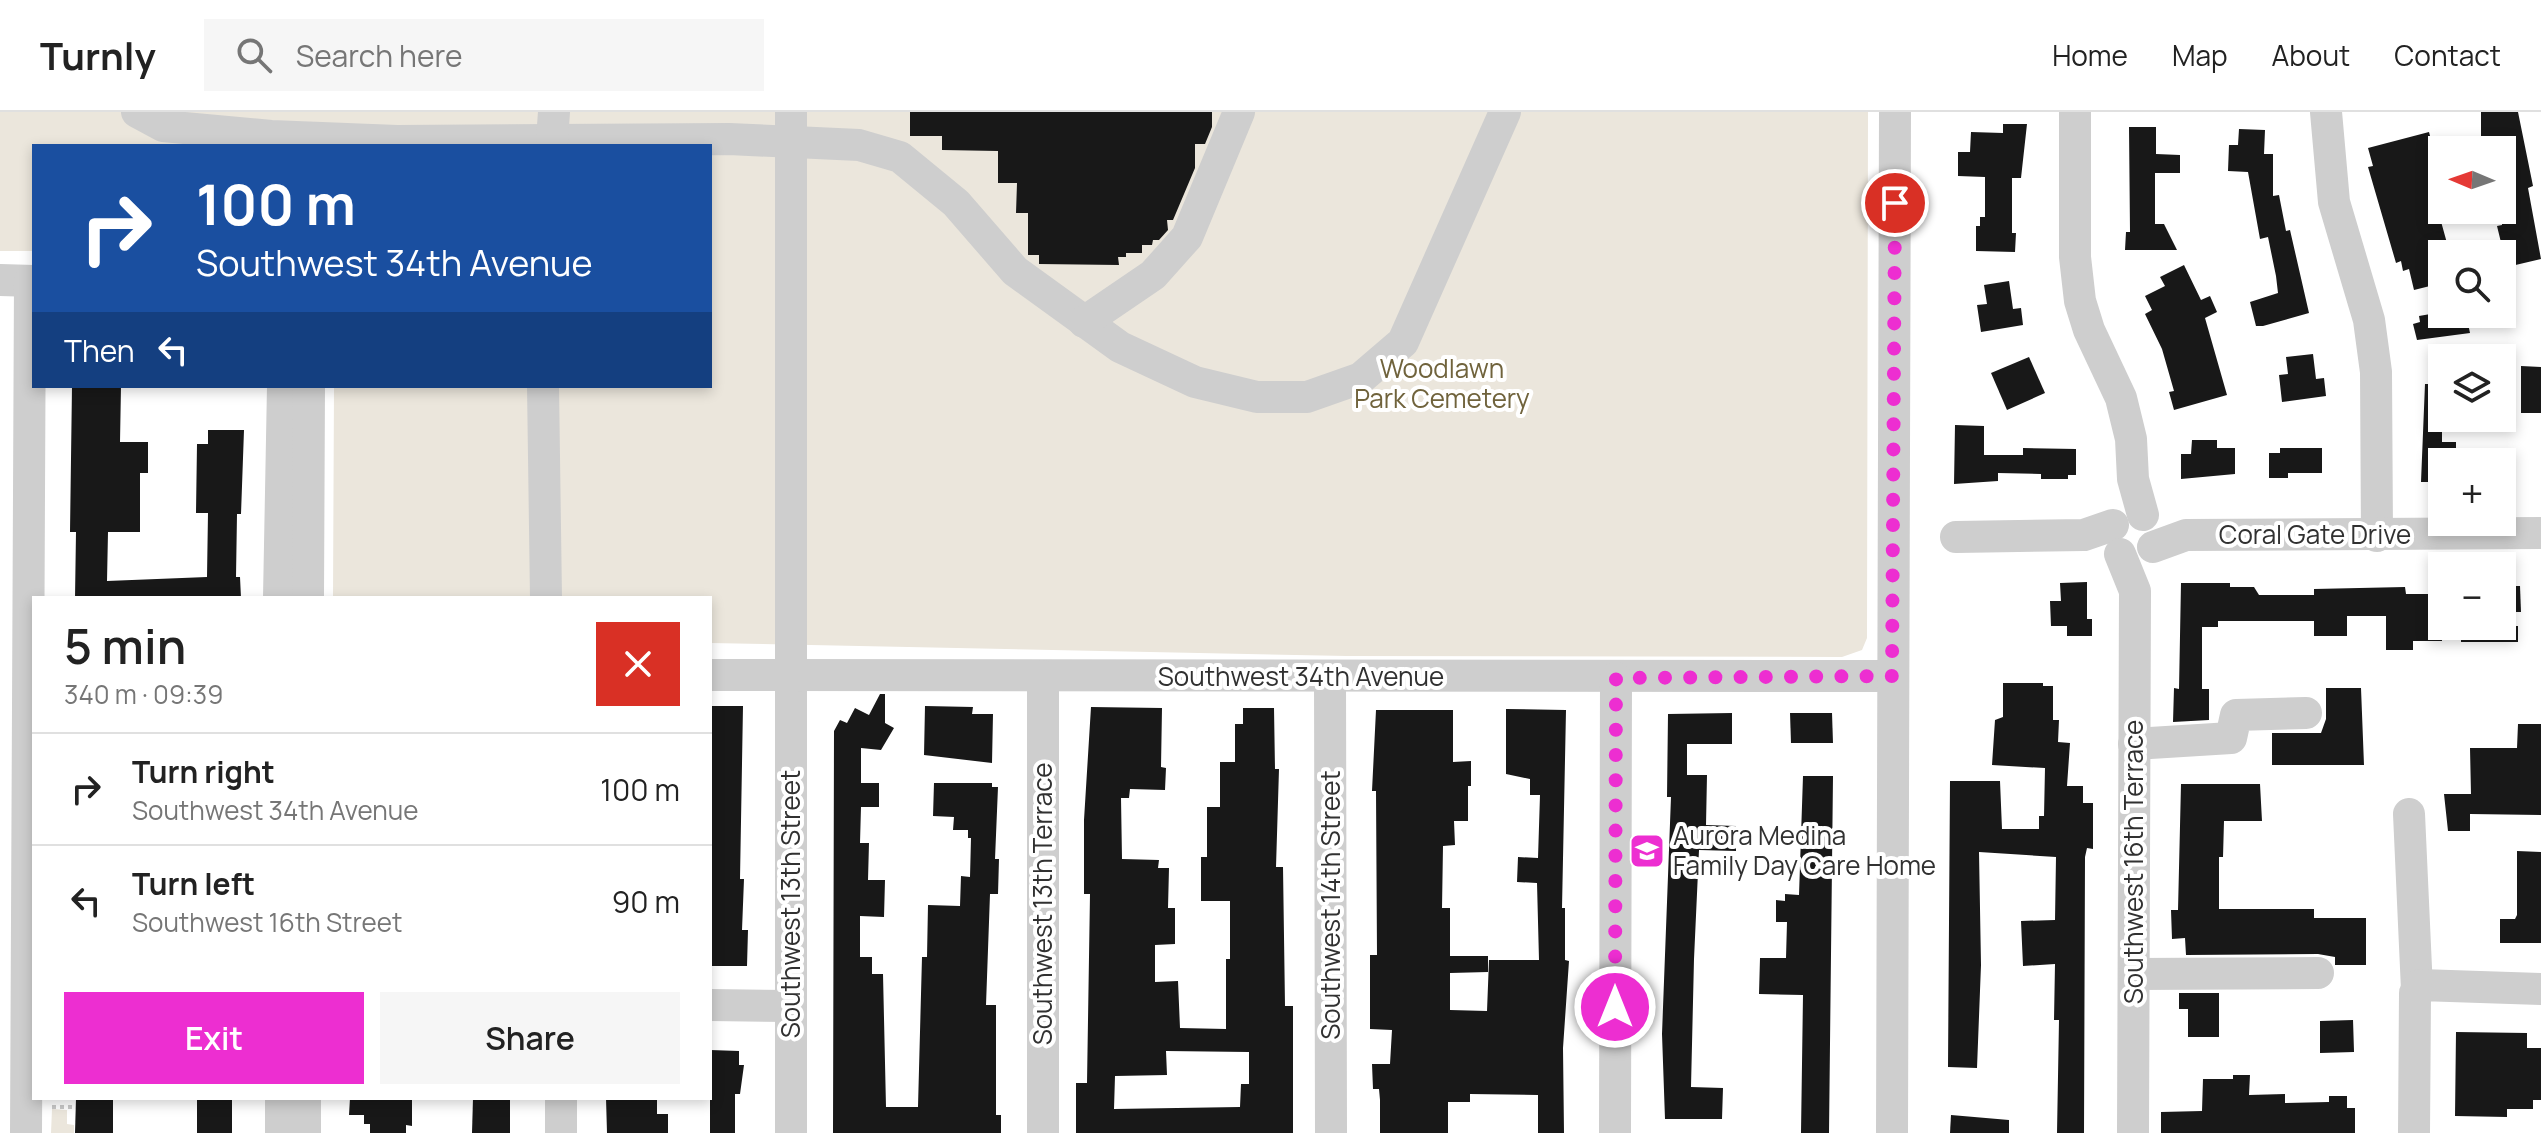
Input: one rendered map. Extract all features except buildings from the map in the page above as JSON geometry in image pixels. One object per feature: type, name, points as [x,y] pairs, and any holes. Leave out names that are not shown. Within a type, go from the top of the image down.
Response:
[{"type":"street","points":[[137,112],[163,126],[276,124],[397,141],[553,126],[790,127],[900,157],[956,203],[1015,271],[1120,347],[1195,382],[1257,397],[1307,397],[1361,378],[1403,342],[1505,112]]},
{"type":"street","points":[[1084,322],[1153,275],[1187,237],[1239,112]]},
{"type":"street","points":[[1892,1133],[1895,112]]},
{"type":"street","name":"Southwest 16th Terrace","points":[[2075,112],[2078,291],[2084,316],[2112,376],[2126,418],[2133,479],[2128,535],[2135,591],[2133,1133]]},
{"type":"street","points":[[2326,112],[2334,202],[2369,320],[2376,372],[2377,536]]},
{"type":"street","name":"Southwest 13th Street","points":[[790,127],[788,650],[792,676],[791,1133]]},
{"type":"street","points":[[21,293],[20,1003],[26,1133]]},
{"type":"street","points":[[279,596],[283,388]]},
{"type":"street","points":[[308,596],[309,388]]},
{"type":"street","points":[[543,388],[546,596]]},
{"type":"street","name":"Coral Gate Drive","points":[[1956,537],[2541,533]]},
{"type":"street","name":"Southwest 34th Avenue","points":[[712,675],[1892,676]]},
{"type":"street","name":"Southwest 13th Terrace","points":[[1043,676],[1043,1133]]},
{"type":"street","name":"Southwest 14th Street","points":[[1330,677],[1331,1133]]},
{"type":"street","points":[[1615,1133],[1616,678]]},
{"type":"street","points":[[2134,744],[2231,738],[2236,715],[2306,713]]},
{"type":"street","points":[[2409,814],[2417,990],[2414,1133]]},
{"type":"street","points":[[2135,974],[2318,973]]},
{"type":"street","points":[[2417,990],[2420,985],[2541,989]]},
{"type":"street","points":[[712,1005],[791,1006]]},
{"type":"street","points":[[281,1100],[281,1133]]},
{"type":"street","points":[[305,1100],[305,1133]]},
{"type":"street","points":[[561,1100],[561,1133]]},
{"type":"path","points":[[49,1107],[74,1107]]},
{"type":"green space","name":"Woodlawn Park Cemetery","points":[[0,112],[1868,112],[1867,638],[1862,650],[1842,657],[1347,656],[712,643],[712,596],[333,596],[334,388],[712,388],[712,144],[32,144],[32,251],[0,251]]},
{"type":"green space","points":[[52,1109],[67,1110],[67,1124],[74,1125],[74,1133],[51,1133]]},
{"type":"place","name":"Aurora Medina Family Day Care Home","points":[[1647,851]]},
{"type":"route","points":[[1615,1007],[1616,678],[1892,676],[1895,203]]}]
